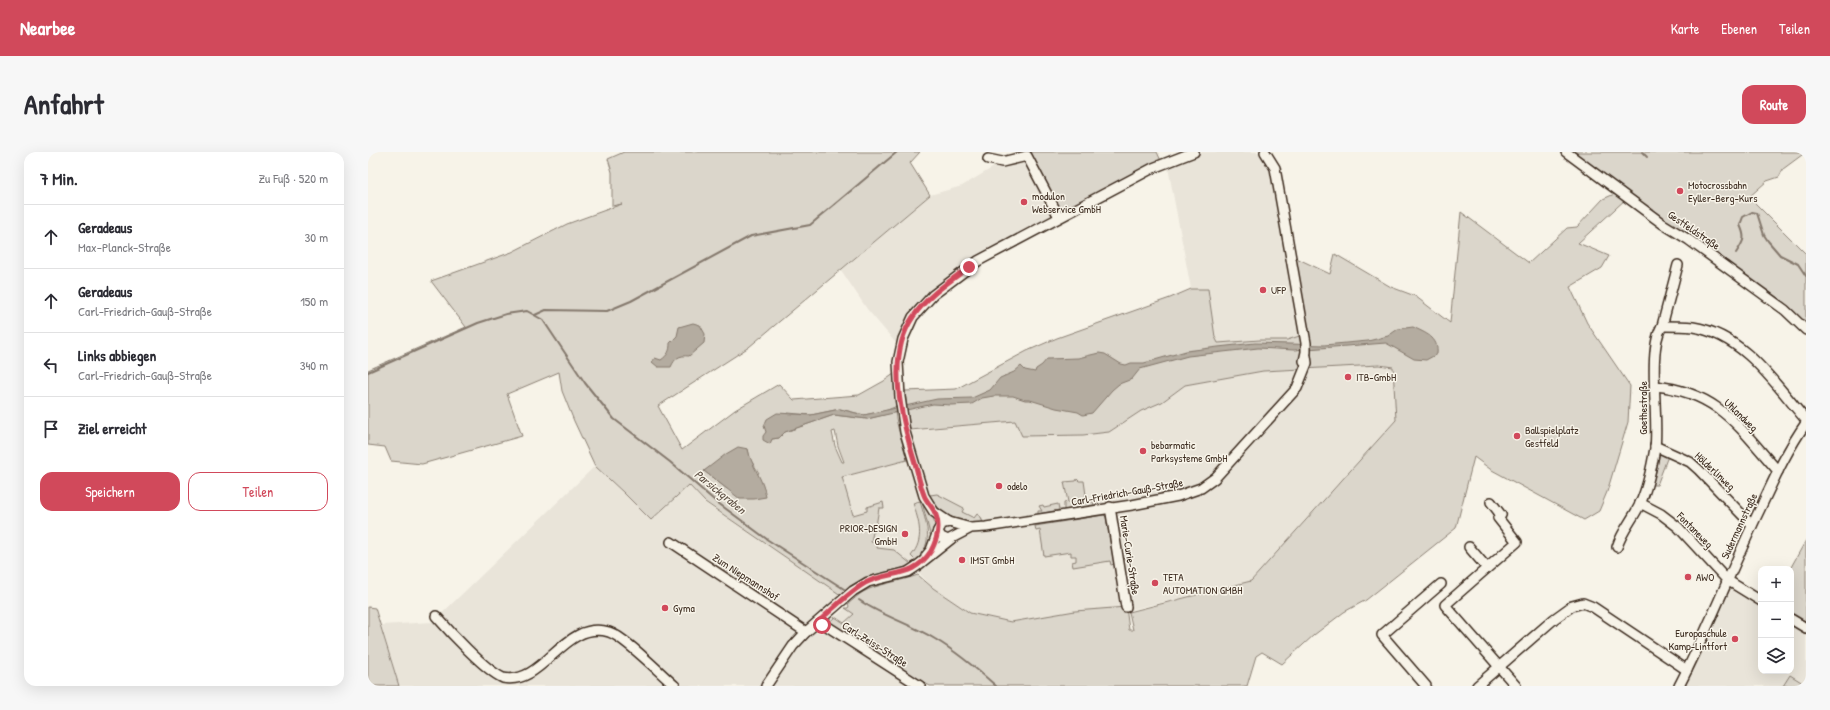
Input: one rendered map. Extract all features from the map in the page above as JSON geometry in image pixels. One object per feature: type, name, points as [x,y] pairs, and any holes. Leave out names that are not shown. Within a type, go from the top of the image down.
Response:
[{"type":"street","name":"Carl-Friedrich-Gauß-Straße","points":[[921,564],[931,550],[939,530],[934,512],[924,496],[906,432],[902,408],[898,362],[903,339],[911,320],[933,295],[969,267],[1059,217],[1153,168],[1194,152]]},
{"type":"street","name":"Carl-Friedrich-Gauß-Straße","points":[[766,686],[781,662],[806,632],[853,591],[868,582],[908,572],[921,564],[952,538],[971,528],[1032,521],[1190,493],[1201,488],[1215,478],[1297,388],[1307,363],[1275,168],[1265,152]]},
{"type":"street","name":"Gestfeldstraße","points":[[1566,152],[1662,224],[1689,240],[1785,310],[1806,330]]},
{"type":"street","points":[[988,158],[1002,162],[1026,154],[1059,217]]},
{"type":"street","name":"Goethestraße","points":[[1617,547],[1620,537],[1640,503],[1649,477],[1655,446],[1655,386],[1658,332],[1662,326],[1678,265]]},
{"type":"street","points":[[1662,326],[1692,327],[1714,333],[1736,344],[1757,363],[1806,422]]},
{"type":"street","name":"Uhlandweg","points":[[1655,386],[1675,388],[1695,394],[1722,411],[1733,421],[1778,471]]},
{"type":"street","name":"Sudermannstraße","points":[[1679,686],[1707,630],[1727,580],[1752,525],[1792,442],[1806,422]]},
{"type":"street","name":"Hölderlinweg","points":[[1655,446],[1690,462],[1752,525]]},
{"type":"street","points":[[1491,502],[1501,515],[1498,518],[1517,542],[1445,605],[1516,686]]},
{"type":"street","name":"Fontaneweg","points":[[1640,503],[1661,514],[1678,527],[1727,580],[1758,599]]},
{"type":"street","name":"Marie-Curie-Straße","points":[[1110,508],[1126,607]]},
{"type":"street","name":"Carl-Friedrich-Gauß-Straße","points":[[934,512],[952,523],[971,528]]},
{"type":"street","points":[[952,523],[956,530],[952,538],[943,538],[939,530],[942,524],[952,523]]},
{"type":"street","name":"Zum Niepmannshof","points":[[672,542],[806,632]]},
{"type":"street","points":[[1469,547],[1487,568]]},
{"type":"street","points":[[1426,686],[1382,635],[1441,584]]},
{"type":"street","points":[[1477,686],[1554,619],[1572,606],[1583,603],[1593,607],[1687,670]]},
{"type":"street","points":[[436,616],[488,668],[504,679],[517,682],[529,679],[539,673],[578,636],[587,632],[598,630],[610,632],[622,640],[675,686]]},
{"type":"street","name":"Carl-Zeiss-Straße","points":[[819,621],[920,686]]},
{"type":"street","points":[[1794,621],[1806,628]]},
{"type":"shaded area","points":[[624,152],[920,152],[910,163],[930,195],[749,347],[658,406],[682,450],[735,410],[779,384],[794,400],[859,395],[898,371],[897,406],[885,411],[864,415],[840,409],[811,415],[788,413],[772,439],[779,438],[785,432],[834,415],[867,419],[895,412],[907,460],[842,477],[853,515],[867,511],[867,507],[883,502],[884,508],[879,508],[875,532],[873,532],[871,542],[878,544],[877,548],[894,550],[911,564],[903,568],[859,581],[851,586],[854,591],[845,598],[705,502],[689,485],[651,520],[595,466],[562,391],[559,372],[507,394],[522,436],[422,464],[391,461],[385,447],[368,445],[368,370],[466,327],[431,281],[512,252],[567,224],[622,204],[612,206],[612,172],[608,159]],"holes":[[[835,431],[838,446],[844,462],[842,462],[835,446],[832,432]],[[748,449],[750,459],[759,473],[727,489],[704,471]]]},
{"type":"shaded area","points":[[1026,152],[1157,152],[1162,163],[1059,217]]},
{"type":"shaded area","points":[[1194,152],[1265,152],[1268,157],[1304,334],[1287,340],[1218,343],[1215,338],[1208,289],[1191,289],[1167,162]]},
{"type":"shaded area","points":[[1566,152],[1806,152],[1783,169],[1779,177],[1767,181],[1749,197],[1806,254],[1806,330],[1691,241],[1686,232],[1664,221],[1627,198],[1578,243],[1609,256],[1602,268],[1570,287],[1587,323],[1630,386],[1628,422],[1607,492],[1599,511],[1584,520],[1490,469],[1474,457],[1456,528],[1366,600],[1344,612],[1314,635],[1282,664],[1262,652],[1256,656],[1247,686],[930,686],[896,667],[828,623],[835,617],[844,623],[854,614],[845,608],[848,608],[848,604],[863,592],[875,587],[918,575],[933,588],[970,613],[1011,622],[1075,611],[1126,607],[1129,630],[1133,630],[1129,612],[1251,581],[1396,420],[1393,367],[1379,365],[1263,371],[1185,385],[1162,402],[1141,411],[1109,432],[1083,435],[1022,436],[1015,421],[910,430],[905,391],[956,389],[1027,351],[1057,338],[1170,298],[1191,289],[1208,289],[1215,337],[1218,343],[1287,340],[1309,333],[1290,255],[1330,274],[1335,254],[1391,287],[1415,296],[1450,323],[1461,212],[1529,263],[1567,228],[1577,227],[1603,199],[1619,192]]},
{"type":"shaded area","points":[[1027,156],[1059,217],[994,253],[917,311],[901,349],[867,309],[841,270],[930,195],[962,186],[1002,162]]},
{"type":"shaded area","points":[[693,323],[700,325],[705,334],[704,343],[689,356],[678,358],[674,361],[671,367],[658,367],[652,362],[655,358],[661,360],[667,355],[670,343],[677,336],[679,327]]},
{"type":"shaded area","points":[[1413,327],[1430,336],[1436,343],[1437,354],[1426,360],[1414,359],[1386,343],[1294,350],[1258,348],[1188,356],[1140,369],[1132,379],[1119,384],[1112,390],[1092,413],[1083,415],[1078,412],[1056,408],[1013,396],[994,396],[982,398],[972,404],[933,404],[867,419],[834,415],[785,432],[779,438],[772,439],[770,444],[763,440],[763,436],[766,432],[764,426],[767,419],[777,413],[811,415],[840,409],[864,415],[937,399],[972,398],[990,390],[1000,378],[1014,372],[1021,366],[1025,370],[1035,372],[1036,369],[1047,359],[1078,358],[1099,353],[1105,354],[1121,364],[1126,365],[1131,363],[1144,363],[1186,351],[1255,343],[1324,345],[1368,341],[1388,336],[1398,329]]},
{"type":"shaded area","points":[[1379,365],[1393,367],[1396,420],[1251,581],[1126,611],[1040,617],[1011,622],[970,613],[933,588],[911,564],[894,551],[877,548],[871,542],[873,532],[875,532],[879,507],[883,502],[867,507],[868,511],[853,515],[842,477],[907,460],[900,432],[1016,421],[1022,436],[1083,435],[1109,432],[1141,411],[1162,402],[1185,385],[1263,371]]},
{"type":"shaded area","points":[[738,447],[748,449],[766,497],[740,499],[704,471],[726,454]]},
{"type":"shaded area","points":[[1660,452],[1668,456],[1657,485],[1650,485],[1656,472]]},
{"type":"shaded area","points":[[595,466],[651,520],[689,485],[705,503],[845,598],[819,621],[921,686],[399,686],[381,625],[433,622]]},
{"type":"shaded area","points":[[1077,479],[1079,481],[1084,481],[1087,502],[1093,501],[1094,505],[1064,510],[1064,503],[1068,502],[1064,482],[1076,481]]},
{"type":"shaded area","points":[[937,494],[964,508],[962,512],[974,518],[977,514],[981,517],[983,523],[967,522],[945,514],[934,503],[930,495]]},
{"type":"shaded area","points":[[920,501],[926,525],[927,539],[922,554],[916,561],[911,556],[918,543],[920,530],[913,503]]},
{"type":"shaded area","points":[[924,501],[935,524],[934,539],[931,538],[922,502]]},
{"type":"shaded area","points":[[1058,504],[1059,510],[1038,514],[1038,511],[1042,511],[1039,506],[1043,505],[1044,507]]},
{"type":"shaded area","points":[[1104,515],[1106,517],[1114,564],[1111,565],[1110,561],[1073,567],[1072,562],[1076,561],[1076,556],[1071,556],[1071,552],[1044,556],[1040,530],[1036,531],[1035,526]]},
{"type":"shaded area","points":[[1806,540],[1806,627],[1794,621],[1794,566],[1792,566]]},
{"type":"shaded area","name":"Europaschule Kamp-Lintfort","points":[[1731,590],[1758,606],[1758,674],[1794,674],[1794,628],[1806,635],[1806,686],[1683,686]]},
{"type":"shaded area","points":[[368,607],[375,608],[399,686],[368,686]]},
{"type":"shaded area","points":[[845,608],[854,614],[844,623],[835,617]]},
{"type":"shaded area","points":[[1790,675],[1806,685],[1806,686],[1783,686]]},
{"type":"waterway","points":[[535,315],[546,310],[607,311],[631,301],[751,236],[810,225],[897,152]]},
{"type":"waterway","points":[[1642,152],[1647,157]]},
{"type":"waterway","points":[[1736,253],[1743,239],[1743,233],[1740,225],[1743,217],[1752,212],[1757,213],[1764,235],[1768,241],[1780,255],[1798,264],[1806,276]]},
{"type":"waterway","name":"Parsickgraben","points":[[368,372],[478,323],[506,314],[527,311],[543,320],[585,383],[614,419],[670,462],[714,500],[768,540],[844,589]]},
{"type":"waterway","name":"Parsickgraben","points":[[859,600],[877,611],[926,634],[951,649],[996,686]]},
{"type":"place","name":"Motocrossbahn Eyller-Berg-Kurs","points":[[1680,191]]},
{"type":"place","name":"modulon Webservice GmbH","points":[[1024,202]]},
{"type":"place","name":"UFP","points":[[1263,290]]},
{"type":"place","name":"ITB-GmbH","points":[[1348,377]]},
{"type":"place","name":"Ballspielplatz Gestfeld","points":[[1517,436]]},
{"type":"place","name":"bebarmatic Parksysteme GmbH","points":[[1143,451]]},
{"type":"place","name":"odelo","points":[[999,486]]},
{"type":"place","name":"PRIOR-DESIGN GmbH","points":[[905,534]]},
{"type":"place","name":"IMST GmbH","points":[[962,560]]},
{"type":"place","name":"AWO","points":[[1688,577]]},
{"type":"place","name":"TETA AUTOMATION GMBH","points":[[1155,583]]},
{"type":"place","name":"Gyma","points":[[665,608]]},
{"type":"place","name":"Europaschule Kamp-Lintfort","points":[[1735,639]]},
{"type":"route","points":[[822,625],[819,621],[858,587],[868,582],[908,572],[921,564],[931,550],[939,529],[934,512],[924,496],[906,432],[900,397],[898,362],[903,339],[913,317],[933,295],[969,267]]}]
